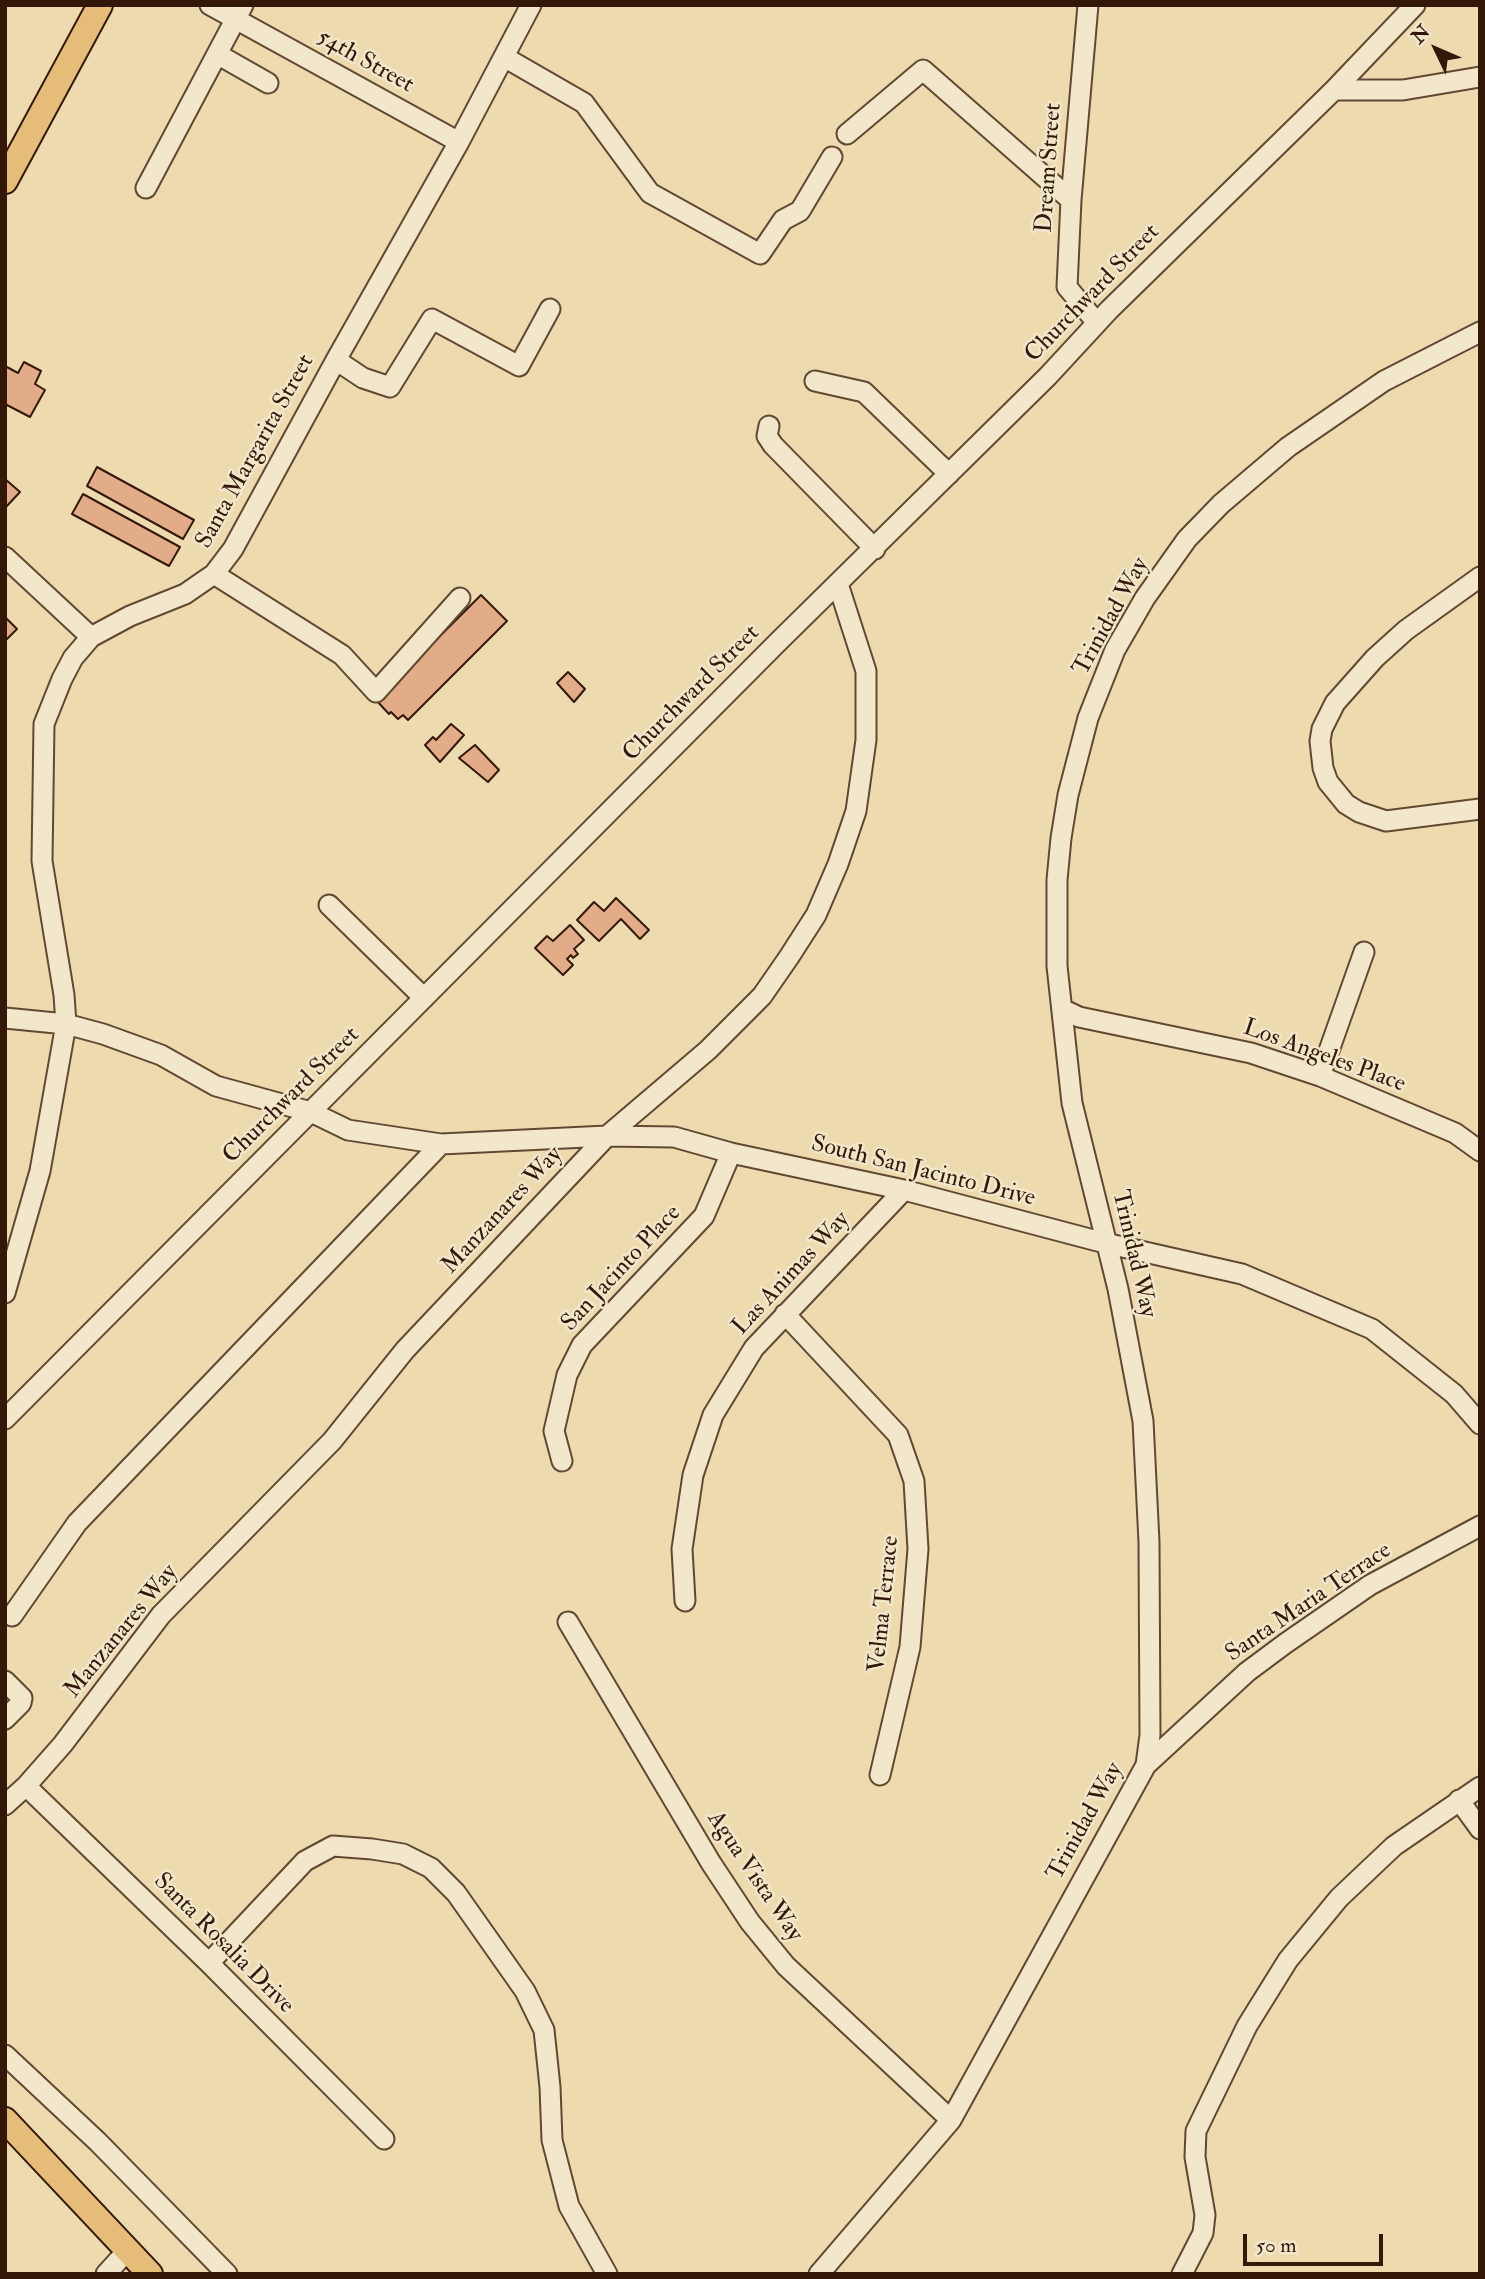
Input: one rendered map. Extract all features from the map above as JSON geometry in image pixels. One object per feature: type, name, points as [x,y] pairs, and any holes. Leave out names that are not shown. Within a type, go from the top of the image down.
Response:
[{"type":"main road","points":[[5,181],[100,5]]},
{"type":"main road","points":[[5,2119],[150,2274]]},
{"type":"street","name":"54th Street","points":[[209,5],[239,12],[459,142]]},
{"type":"street","name":"Santa Margarita Street","points":[[5,1293],[40,1171],[66,1024],[64,995],[42,861],[44,724],[62,679],[73,658],[91,638],[130,616],[185,594],[214,574],[233,550],[459,142],[531,5]]},
{"type":"street","name":"Dream Street","points":[[1088,5],[1071,200],[1067,286],[1097,323]]},
{"type":"street","name":"Churchward Street","points":[[5,1419],[1097,323],[1334,90],[1415,5]]},
{"type":"street","points":[[146,188],[239,12]]},
{"type":"street","points":[[217,54],[268,83]]},
{"type":"street","points":[[504,57],[584,103],[650,193],[760,254],[783,220],[800,211],[832,157]]},
{"type":"street","points":[[846,134],[923,70],[1071,200]]},
{"type":"street","points":[[1334,90],[1403,90],[1480,77]]},
{"type":"street","points":[[336,360],[363,378],[390,387],[432,319],[519,366],[550,309]]},
{"type":"street","name":"Trinidad Way","points":[[819,2274],[951,2120],[1146,1765],[1150,1734],[1149,1542],[1144,1431],[1118,1289],[1072,1103],[1057,967],[1056,913],[1061,838],[1078,753],[1101,684],[1115,650],[1145,598],[1187,539],[1220,504],[1288,447],[1384,381],[1480,331]]},
{"type":"street","points":[[815,380],[864,392],[949,474]]},
{"type":"street","points":[[769,426],[766,436],[773,445],[875,548]]},
{"type":"street","points":[[5,557],[91,638]]},
{"type":"street","points":[[214,574],[342,655],[376,692],[460,598]]},
{"type":"street","points":[[1480,577],[1406,629],[1375,658],[1335,702],[1322,729],[1320,741],[1323,768],[1328,782],[1346,804],[1359,812],[1386,821],[1480,809]]},
{"type":"street","name":"Manzanares Way","points":[[5,1805],[26,1786],[63,1744],[160,1615],[332,1441],[405,1350],[607,1136],[641,1110],[708,1050],[762,996],[816,915],[838,864],[856,811],[866,740],[866,671],[838,584]]},
{"type":"street","points":[[329,905],[424,998]]},
{"type":"street","points":[[1320,1076],[1364,952]]},
{"type":"street","name":"Los Angeles Place","points":[[1062,1009],[1079,1017],[1251,1053],[1320,1076],[1455,1133],[1480,1151]]},
{"type":"street","name":"South San Jacinto Drive","points":[[5,1018],[66,1024],[108,1035],[160,1055],[216,1086],[311,1112],[348,1130],[441,1144],[607,1136],[674,1137],[731,1153],[904,1190],[1105,1243],[1242,1274],[1372,1329],[1454,1394],[1480,1424]]},
{"type":"street","points":[[12,1616],[77,1522],[441,1144]]},
{"type":"street","name":"San Jacinto Place","points":[[562,1461],[554,1431],[567,1375],[582,1345],[704,1216],[731,1153]]},
{"type":"street","name":"Las Animas Way","points":[[685,1601],[682,1549],[692,1475],[713,1415],[754,1348],[904,1190]]},
{"type":"street","name":"Velma Terrace","points":[[785,1314],[898,1435],[914,1481],[918,1549],[910,1647],[880,1775]]},
{"type":"street","name":"Santa Maria Terrace","points":[[1146,1765],[1247,1672],[1286,1643],[1370,1585],[1480,1526]]},
{"type":"street","name":"Agua Vista Way","points":[[568,1622],[711,1863],[750,1922],[786,1966],[951,2120]]},
{"type":"street","points":[[5,1681],[22,1698],[21,1703],[5,1719]]},
{"type":"street","name":"Santa Rosalia Drive","points":[[26,1786],[209,1963],[384,2139]]},
{"type":"street","points":[[1182,2274],[1203,2233],[1205,2215],[1195,2157],[1196,2131],[1247,2026],[1288,1960],[1339,1898],[1394,1846],[1480,1787]]},
{"type":"street","points":[[1459,1800],[1480,1829]]},
{"type":"street","points":[[209,1963],[305,1861],[333,1846],[403,1854],[431,1868],[456,1893],[525,1991],[544,2030],[552,2140],[569,2206],[607,2274]]},
{"type":"street","points":[[5,2055],[98,2142],[227,2274]]},
{"type":"street","points":[[106,2274],[127,2251]]},
{"type":"building","points":[[24,362],[41,371],[35,384],[45,390],[30,417],[5,404],[5,366],[18,373]]},
{"type":"building","points":[[97,467],[194,520],[183,539],[87,486]]},
{"type":"building","points":[[5,479],[20,492],[5,508]]},
{"type":"building","points":[[83,494],[180,547],[169,566],[72,514]]},
{"type":"building","points":[[481,595],[507,621],[408,720],[403,715],[398,719],[391,712],[389,714],[376,700]]},
{"type":"building","points":[[5,617],[17,629],[5,641]]},
{"type":"building","points":[[568,672],[585,689],[574,702],[557,683]]},
{"type":"building","points":[[451,724],[464,735],[440,762],[425,745],[433,737],[436,740]]},
{"type":"building","points":[[475,745],[499,770],[488,782],[459,758]]},
{"type":"building","points":[[616,898],[649,930],[640,939],[621,919],[599,941],[577,920],[594,902],[604,911]]},
{"type":"building","points":[[570,925],[584,940],[574,949],[578,954],[567,959],[573,965],[563,975],[535,948],[547,936],[553,941]]}]
